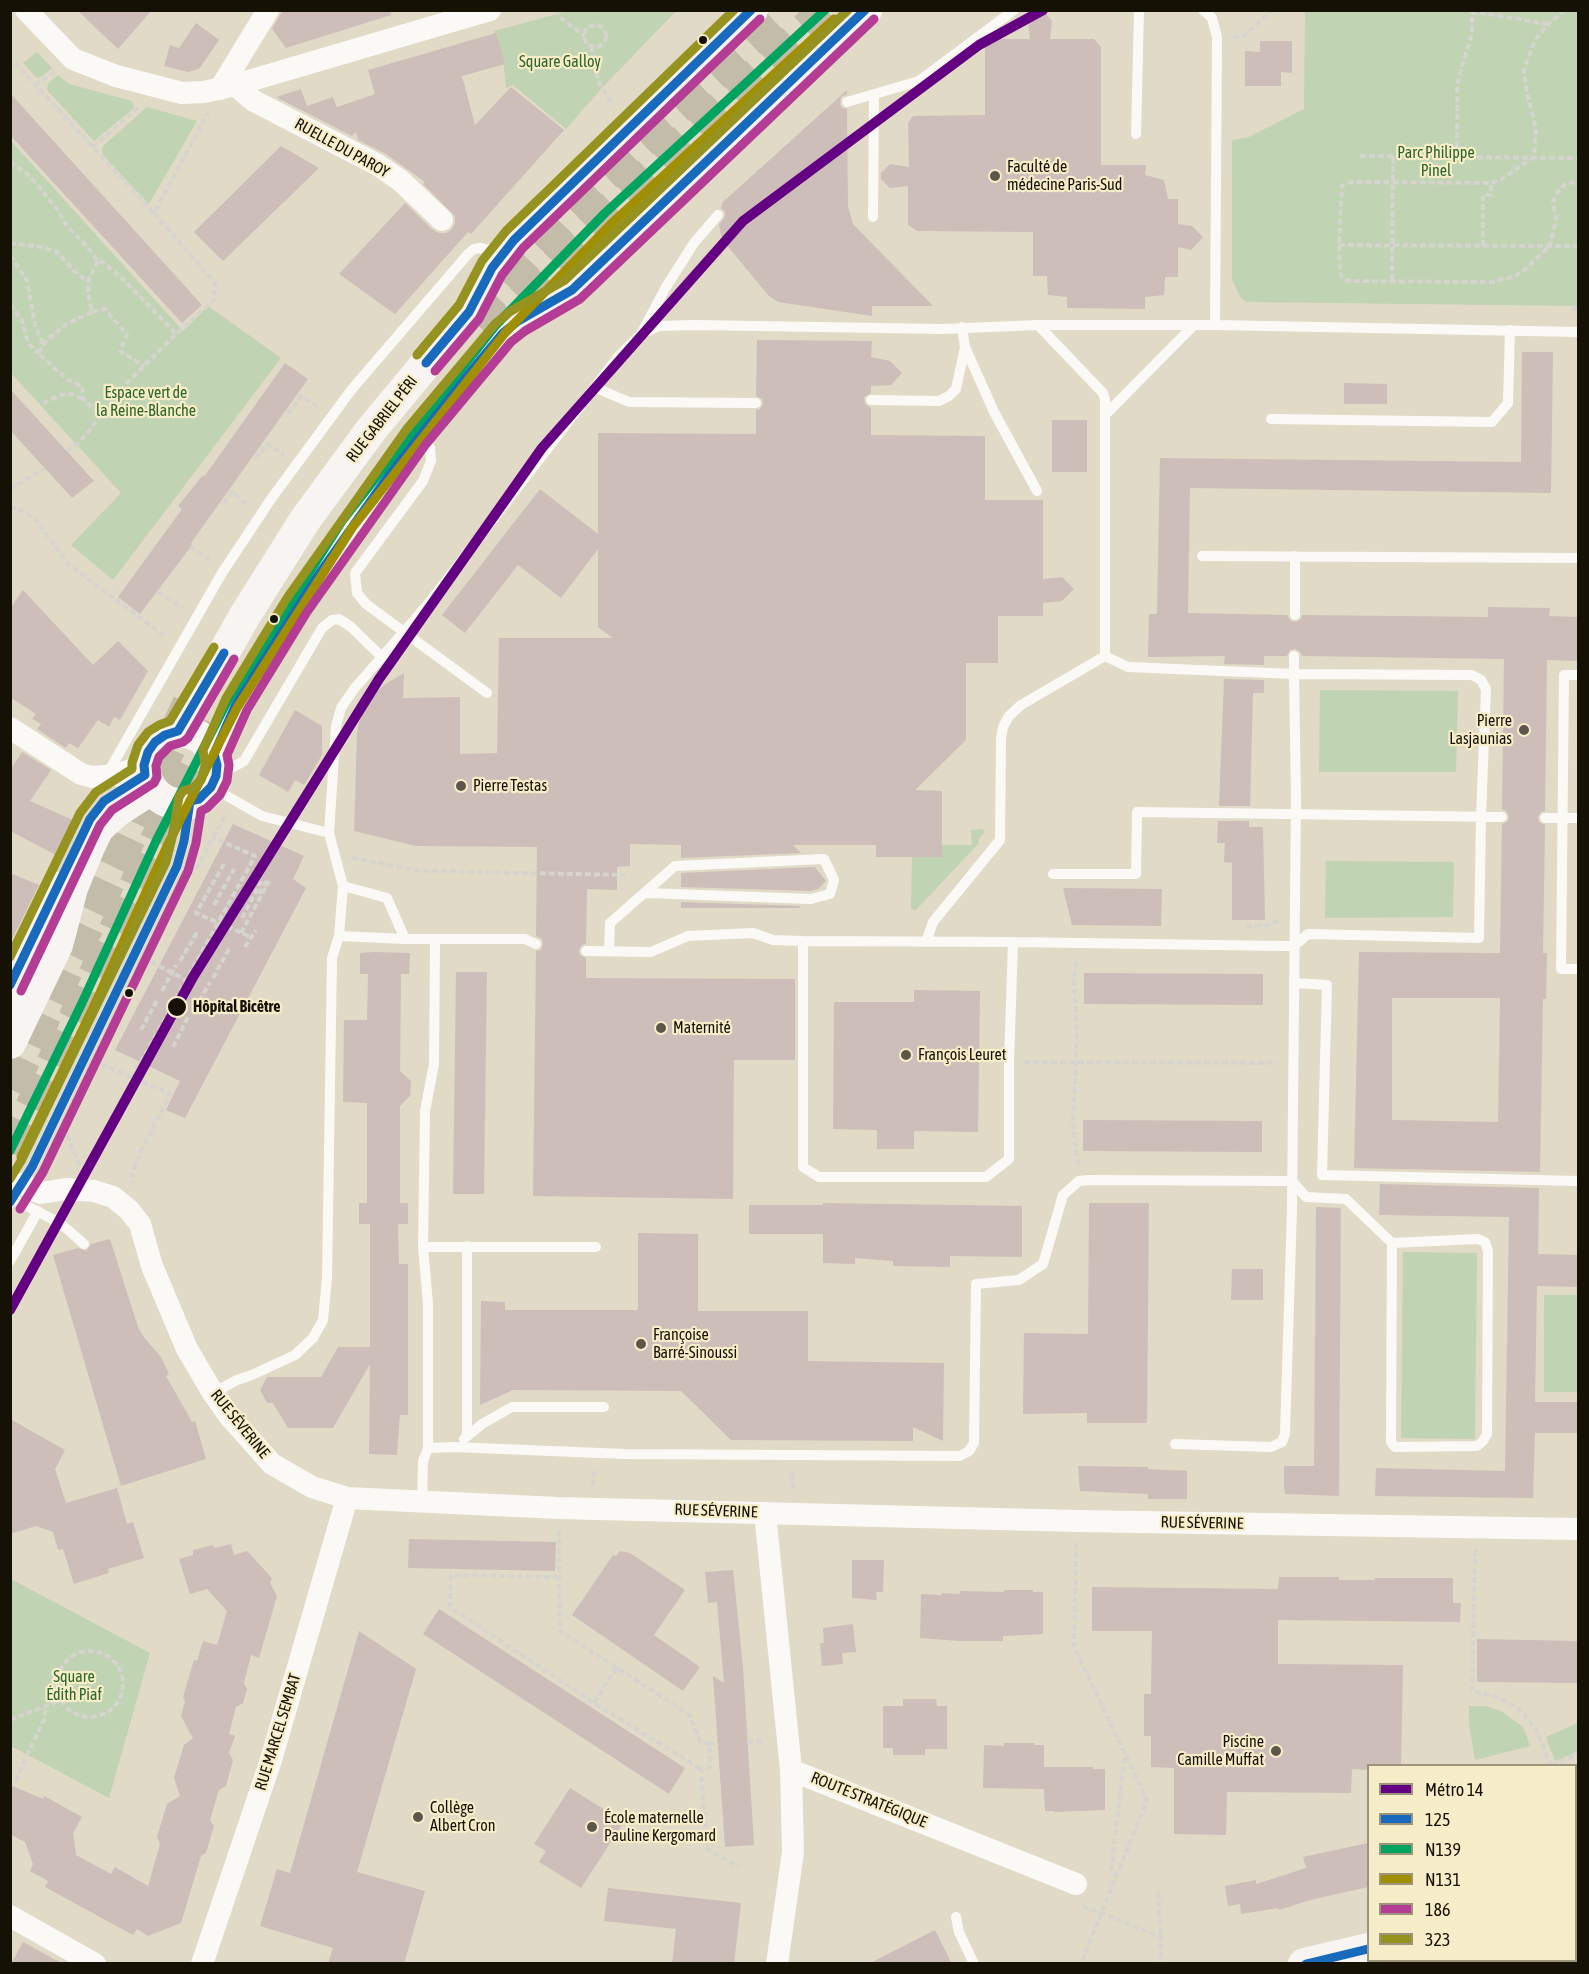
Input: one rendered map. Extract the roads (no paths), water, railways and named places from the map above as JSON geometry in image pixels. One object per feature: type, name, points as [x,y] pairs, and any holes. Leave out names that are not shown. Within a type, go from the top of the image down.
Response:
[{"type":"main road","name":"RUE GABRIEL PÉRI","points":[[178,731],[304,520],[371,430],[470,312],[492,268],[504,252],[554,200],[752,10]]},
{"type":"main road","points":[[208,780],[203,740],[196,735],[178,731],[165,735],[155,742],[148,752],[147,776],[160,797],[171,803],[182,804],[208,780],[236,704],[297,605],[416,437],[503,333],[518,321],[572,290],[866,10]]},
{"type":"main road","points":[[10,986],[90,819],[104,801],[147,776]]},
{"type":"main road","points":[[10,1043],[57,945],[72,888],[98,828],[117,811],[147,776]]},
{"type":"main road","points":[[1304,1964],[1367,1949]]},
{"type":"street","points":[[26,10],[73,59],[116,76],[182,93],[204,92],[227,87],[490,10]]},
{"type":"street","points":[[227,87],[268,10]]},
{"type":"street","name":"RUELLE DU PAROY","points":[[227,87],[378,165],[401,181],[442,220]]},
{"type":"street","points":[[10,728],[81,774],[92,777],[128,772],[147,776]]},
{"type":"street","name":"RUE SÉVERINE","points":[[15,1195],[66,1189],[94,1191],[113,1197],[129,1210],[140,1224],[152,1266],[187,1349],[213,1393],[272,1464],[312,1487],[347,1498],[593,1508],[1077,1521],[1578,1529]]},
{"type":"street","name":"RUE MARCEL SEMBAT","points":[[202,1964],[271,1760],[347,1498]]},
{"type":"street","name":"ROUTE STRATÉGIQUE","points":[[765,1513],[791,1770],[1076,1884]]},
{"type":"street","points":[[777,1964],[793,1852],[791,1770]]},
{"type":"street","points":[[10,1916],[95,1964]]},
{"type":"lane","points":[[847,102],[919,81],[1014,10]]},
{"type":"lane","points":[[1136,134],[1139,10]]},
{"type":"lane","points":[[1203,10],[1212,18],[1217,37],[1218,156],[1215,326]]},
{"type":"lane","points":[[873,217],[874,95]]},
{"type":"lane","points":[[213,1393],[295,1355],[313,1338],[323,1320],[327,1278],[332,957],[339,936],[343,886],[329,833],[336,726],[341,708],[354,689],[428,604],[618,357],[641,334],[666,287],[694,243],[718,215]]},
{"type":"lane","points":[[106,776],[178,646],[224,569],[271,499],[331,418],[381,354],[468,254],[480,248],[504,252]]},
{"type":"lane","points":[[641,334],[658,326],[694,325],[943,328],[1038,325],[1215,326],[1578,332]]},
{"type":"lane","points":[[1038,325],[1103,393],[1106,414],[1105,656]]},
{"type":"lane","points":[[1106,414],[1193,326]]},
{"type":"lane","points":[[962,327],[965,347],[994,412],[1037,491]]},
{"type":"lane","points":[[1271,419],[1492,422],[1508,403],[1510,330]]},
{"type":"lane","points":[[871,400],[939,401],[950,396],[956,389],[965,347]]},
{"type":"lane","points":[[596,388],[629,402],[756,403]]},
{"type":"lane","points":[[416,437],[430,448],[431,461],[423,481],[355,573],[357,593],[366,604],[487,693]]},
{"type":"lane","points":[[1202,556],[1578,558]]},
{"type":"lane","points":[[1295,556],[1295,615]]},
{"type":"lane","points":[[84,1244],[71,1231],[15,1195],[32,1167],[177,867],[184,841],[208,780],[244,761],[322,628],[332,620],[339,619],[351,627],[382,657]]},
{"type":"lane","points":[[586,951],[651,952],[688,936],[753,933],[773,940],[803,941],[1294,946],[1308,934],[1479,938],[1486,689],[1481,680],[1472,675],[1294,674],[1128,667],[1105,656]]},
{"type":"lane","points":[[926,942],[933,922],[1000,840],[1001,739],[1003,727],[1009,716],[1021,705],[1105,656]]},
{"type":"lane","points":[[1175,1444],[1271,1447],[1282,1442],[1285,1434],[1292,1181],[1294,656]]},
{"type":"lane","points":[[1578,675],[1564,675],[1561,969],[1578,969]]},
{"type":"lane","points":[[208,780],[262,816],[329,833]]},
{"type":"lane","points":[[1053,874],[1136,874],[1137,812],[1502,817]]},
{"type":"lane","points":[[1545,818],[1578,818]]},
{"type":"lane","points":[[609,951],[610,923],[675,866],[824,858],[834,880],[830,894],[811,899],[646,893]]},
{"type":"lane","points":[[343,886],[387,898],[405,939]]},
{"type":"lane","points":[[339,936],[435,940],[525,939],[536,944]]},
{"type":"lane","points":[[422,1502],[423,1461],[428,1448],[428,1304],[423,1246],[425,1112],[434,1064],[435,940]]},
{"type":"lane","points":[[803,941],[803,1167],[819,1177],[986,1177],[1009,1159],[1013,942]]},
{"type":"lane","points":[[1294,983],[1327,985],[1322,1175],[1578,1180]]},
{"type":"lane","points":[[428,1448],[624,1454],[960,1456],[969,1451],[974,1443],[976,1284],[1019,1280],[1042,1264],[1063,1195],[1079,1181],[1292,1181],[1306,1197],[1346,1199],[1392,1243],[1478,1239],[1485,1242],[1488,1251],[1487,1434],[1477,1446],[1395,1447],[1391,1442],[1392,1243]]},
{"type":"lane","points":[[10,1261],[38,1210]]},
{"type":"lane","points":[[423,1246],[596,1247]]},
{"type":"lane","points":[[467,1246],[467,1436]]},
{"type":"lane","points":[[454,1447],[482,1424],[512,1407],[604,1407]]},
{"type":"lane","points":[[956,1917],[959,1932],[974,1964]]},
{"type":"tunnel","points":[[471,318],[590,190],[784,10]]},
{"type":"tunnel","points":[[488,335],[605,213],[826,10]]},
{"type":"tunnel","points":[[10,1089],[130,837],[189,703]]},
{"type":"tunnel","points":[[10,1152],[82,1003],[156,841],[219,718]]},
{"type":"metro line","name":"14","points":[[10,1310],[193,977],[379,679],[542,448],[743,221],[979,45],[1043,10]]},
{"type":"place","name":"Faculté de médecine Paris-Sud","points":[[995,176]]},
{"type":"place","name":"Pierre Lasjaunias","points":[[1524,730]]},
{"type":"place","name":"Pierre Testas","points":[[461,786]]},
{"type":"place","name":"Hôpital Bicêtre","points":[[177,1007]]},
{"type":"place","name":"Maternité","points":[[661,1028]]},
{"type":"place","name":"François Leuret","points":[[906,1055]]},
{"type":"place","name":"Françoise Barré-Sinoussi","points":[[641,1344]]},
{"type":"place","name":"Piscine Camille Muffat","points":[[1276,1751]]},
{"type":"place","name":"Collège Albert Cron","points":[[418,1817]]},
{"type":"place","name":"École maternelle Pauline Kergomard","points":[[592,1827]]},
{"type":"park label","name":"Square Galloy","points":[[560,62]]},
{"type":"park label","name":"Parc Philippe Pinel","points":[[1436,162]]},
{"type":"park label","name":"Espace vert de la Reine-Blanche","points":[[146,402]]},
{"type":"park label","name":"Square Édith Piaf","points":[[74,1686]]}]
